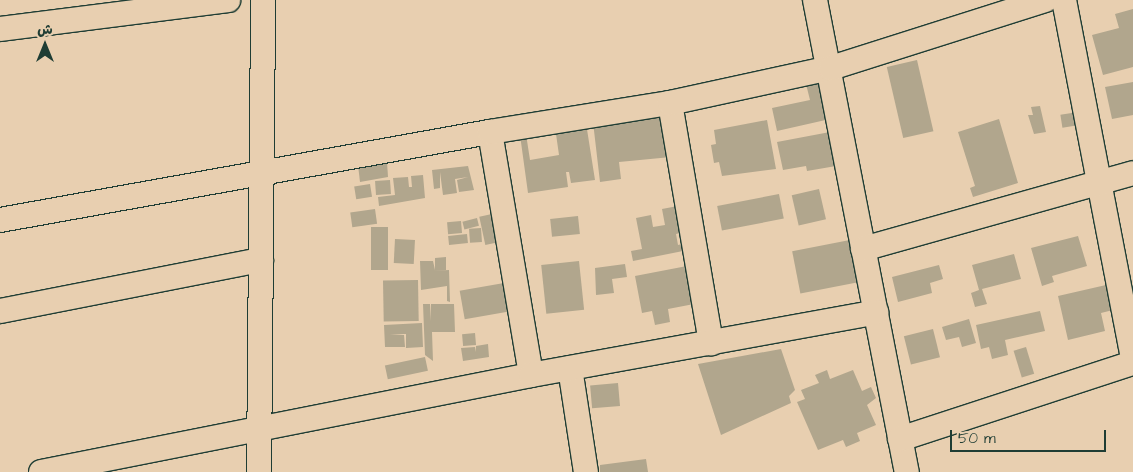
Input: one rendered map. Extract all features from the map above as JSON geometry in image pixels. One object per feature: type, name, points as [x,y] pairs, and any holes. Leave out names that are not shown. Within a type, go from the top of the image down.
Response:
[{"type":"street","points":[[0,29],[228,0]]},
{"type":"street","points":[[259,472],[262,0]]},
{"type":"street","points":[[815,0],[831,68],[863,249],[900,438],[902,471]]},
{"type":"street","points":[[0,220],[490,132],[670,103],[831,68],[1046,0]]},
{"type":"street","points":[[1064,0],[1133,357]]},
{"type":"street","points":[[670,103],[711,344]]},
{"type":"street","points":[[490,132],[531,375]]},
{"type":"street","points":[[863,249],[1100,184],[1133,173]]},
{"type":"street","points":[[0,311],[261,260]]},
{"type":"street","points":[[41,472],[260,427],[531,375],[711,344],[876,312]]},
{"type":"street","points":[[900,438],[1133,363]]},
{"type":"street","points":[[570,368],[586,472]]},
{"type":"building","points":[[1133,9],[1133,67],[1103,75],[1092,35],[1119,28],[1115,14]]},
{"type":"building","points":[[917,60],[933,131],[903,138],[887,67]]},
{"type":"building","points":[[828,79],[830,119],[777,131],[772,108],[810,100],[806,84]]},
{"type":"building","points":[[1133,82],[1133,115],[1112,119],[1105,87]]},
{"type":"building","points":[[1040,106],[1046,132],[1034,134],[1028,115],[1033,115],[1031,107]]},
{"type":"building","points":[[1091,110],[1093,123],[1062,128],[1060,115]]},
{"type":"building","points":[[666,113],[671,157],[619,162],[621,179],[600,182],[593,122]]},
{"type":"building","points":[[999,119],[1018,183],[973,197],[970,188],[975,186],[958,132]]},
{"type":"building","points":[[767,120],[776,169],[722,176],[719,162],[714,163],[711,145],[716,144],[714,130]]},
{"type":"building","points":[[586,123],[595,180],[571,183],[569,172],[566,172],[568,187],[528,193],[520,135],[526,134],[530,160],[559,155],[555,127]]},
{"type":"building","points":[[830,132],[836,166],[807,171],[806,166],[783,170],[777,142]]},
{"type":"building","points":[[387,162],[388,177],[360,182],[358,165]]},
{"type":"building","points":[[468,166],[474,190],[459,192],[457,180],[468,177],[455,179],[457,193],[443,195],[440,172],[440,188],[434,189],[432,170]]},
{"type":"building","points":[[423,175],[425,198],[379,206],[378,197],[395,195],[393,178],[408,177],[409,187],[412,187],[411,176]]},
{"type":"building","points":[[390,180],[391,194],[376,195],[375,181]]},
{"type":"building","points":[[370,184],[372,197],[356,199],[354,187]]},
{"type":"building","points":[[819,189],[826,219],[799,226],[792,195]]},
{"type":"building","points":[[779,194],[784,219],[722,231],[717,206]]},
{"type":"building","points":[[683,205],[688,231],[676,234],[678,245],[686,243],[688,250],[633,261],[631,251],[642,249],[636,218],[651,215],[653,227],[665,225],[662,209]]},
{"type":"building","points":[[375,209],[377,224],[352,227],[350,212]]},
{"type":"building","points":[[492,214],[498,242],[485,245],[479,217]]},
{"type":"building","points":[[578,216],[580,234],[552,237],[550,219]]},
{"type":"building","points":[[477,218],[479,226],[464,229],[462,222]]},
{"type":"building","points":[[461,221],[462,233],[448,234],[447,222]]},
{"type":"building","points":[[371,227],[388,227],[388,270],[371,270]]},
{"type":"building","points":[[481,228],[482,242],[470,243],[469,229]]},
{"type":"building","points":[[467,234],[468,243],[449,245],[448,236]]},
{"type":"building","points":[[1078,236],[1087,266],[1052,276],[1054,282],[1042,286],[1031,248]]},
{"type":"building","points":[[395,239],[415,240],[414,264],[394,263]]},
{"type":"building","points":[[855,239],[863,281],[800,293],[792,251]]},
{"type":"building","points":[[1014,254],[1021,279],[982,289],[987,304],[975,307],[971,293],[979,290],[972,265]]},
{"type":"building","points":[[446,257],[446,270],[431,271],[449,270],[450,302],[447,301],[447,286],[421,290],[420,261],[433,261],[435,270],[435,258]]},
{"type":"building","points":[[579,261],[584,310],[546,314],[541,265]]},
{"type":"building","points":[[625,264],[627,277],[612,279],[614,293],[596,295],[595,268]]},
{"type":"building","points":[[939,265],[943,279],[930,283],[932,293],[898,302],[892,277]]},
{"type":"building","points":[[687,266],[694,304],[668,309],[670,322],[655,325],[652,311],[642,313],[635,276]]},
{"type":"building","points":[[418,280],[419,321],[384,322],[383,281]]},
{"type":"building","points":[[504,283],[509,312],[465,319],[460,291]]},
{"type":"building","points":[[1106,285],[1113,310],[1101,313],[1105,331],[1068,340],[1058,296]]},
{"type":"building","points":[[423,304],[430,304],[431,321],[431,304],[454,304],[455,332],[432,332],[433,361],[425,355]]},
{"type":"building","points":[[1040,311],[1045,331],[1005,340],[1008,355],[992,359],[989,347],[981,349],[976,325]]},
{"type":"building","points":[[969,319],[976,343],[962,347],[959,337],[946,340],[942,327]]},
{"type":"building","points":[[422,323],[423,347],[406,348],[406,334],[390,334],[404,335],[405,347],[385,347],[384,325]]},
{"type":"building","points":[[933,329],[940,357],[911,364],[904,336]]},
{"type":"building","points":[[475,333],[476,345],[463,346],[462,334]]},
{"type":"building","points":[[488,344],[489,357],[463,361],[461,348],[475,347],[476,352],[476,346]]},
{"type":"building","points":[[1026,347],[1034,374],[1022,378],[1014,351]]},
{"type":"building","points":[[781,349],[795,390],[789,396],[791,403],[721,435],[698,364]]},
{"type":"building","points":[[425,357],[428,371],[388,379],[385,366]]},
{"type":"building","points":[[827,370],[830,379],[853,370],[862,391],[871,387],[876,398],[867,405],[876,425],[857,433],[860,441],[846,447],[843,440],[818,450],[797,402],[805,399],[801,390],[819,383],[815,375]]},
{"type":"building","points":[[618,383],[620,406],[592,408],[590,385]]},
{"type":"building","points":[[646,459],[648,472],[600,472],[600,465]]}]
